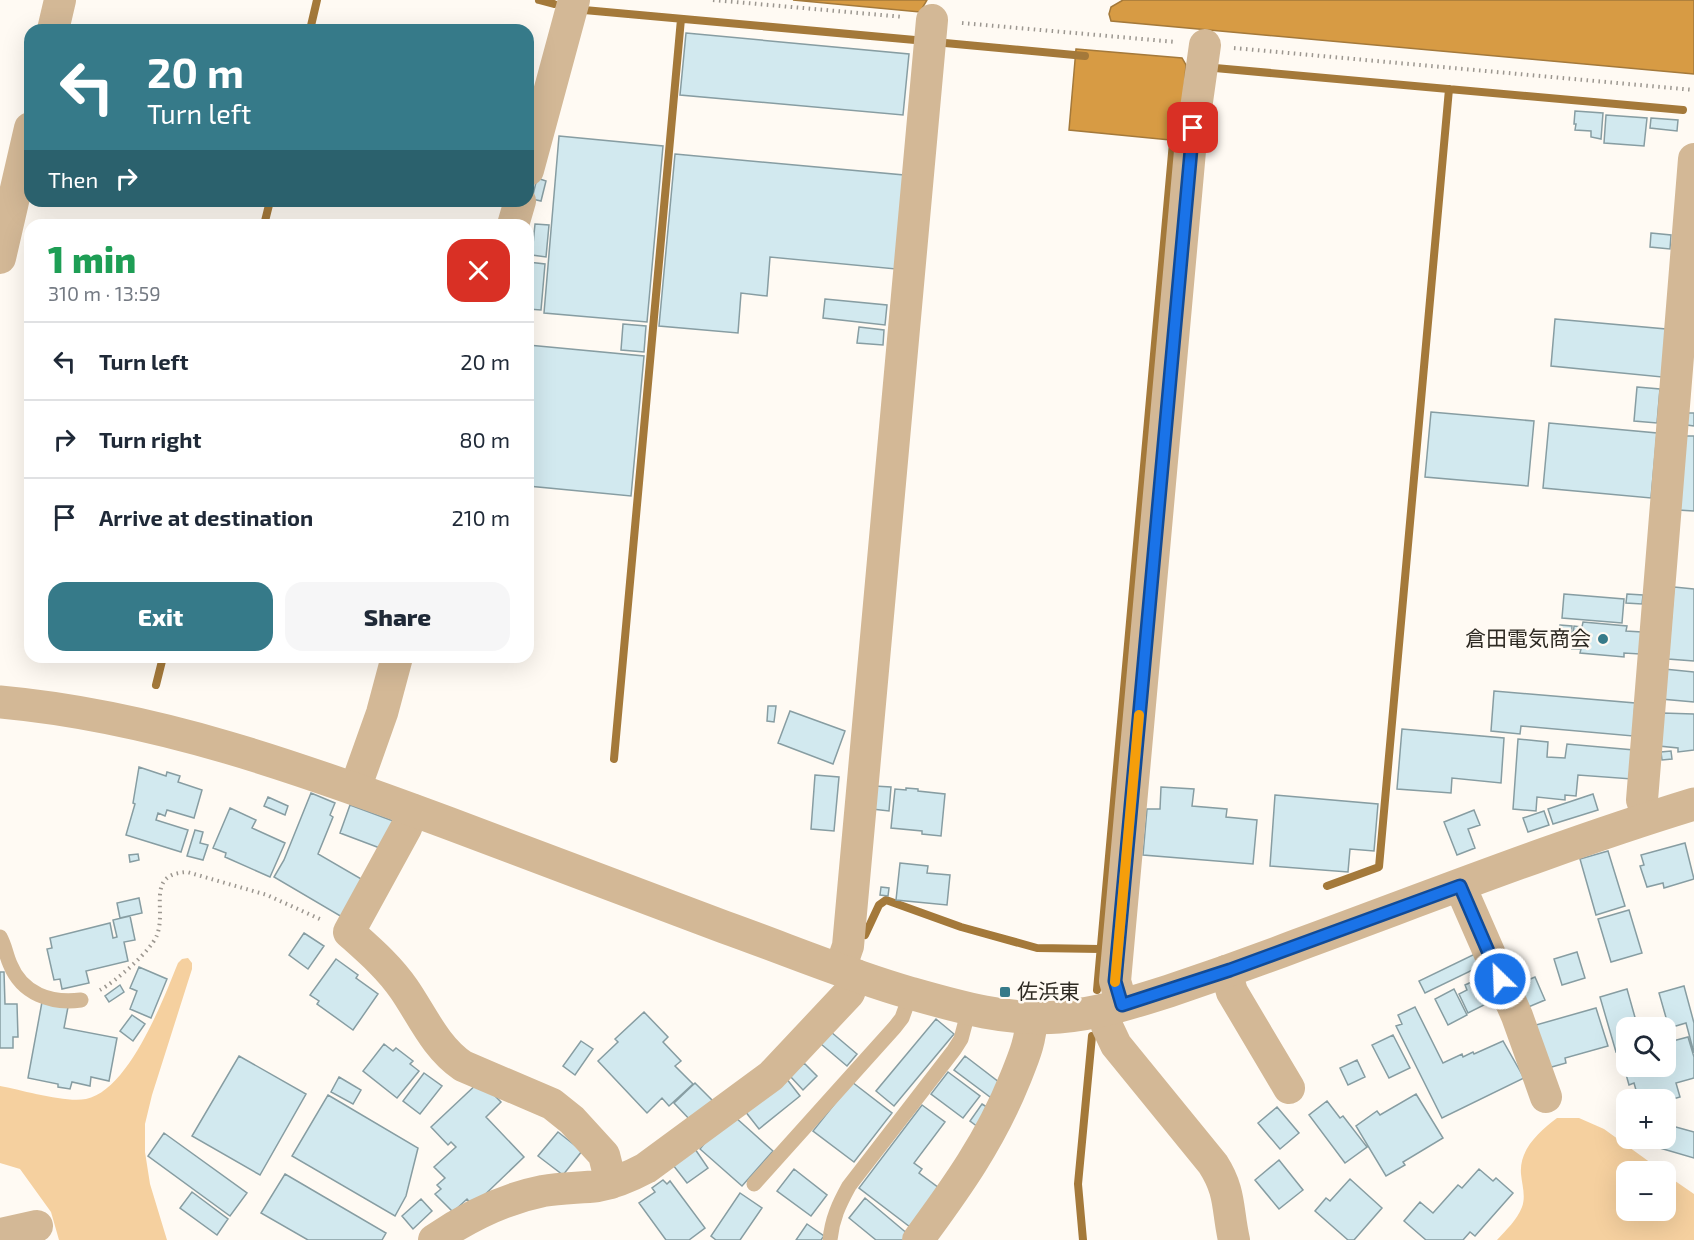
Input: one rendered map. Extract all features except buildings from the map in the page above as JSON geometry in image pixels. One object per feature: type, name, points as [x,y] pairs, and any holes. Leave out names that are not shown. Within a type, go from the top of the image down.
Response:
[{"type":"street","points":[[54,24],[60,0]]},
{"type":"street","points":[[534,148],[574,0]]},
{"type":"street","points":[[434,1240],[484,1210],[513,1199],[543,1191],[611,1183],[646,1168],[771,1076],[849,993],[848,946],[932,20]]},
{"type":"street","points":[[1204,45],[1190,151],[1113,1008],[1107,1026],[1116,1045],[1223,1179],[1229,1196],[1234,1240]]},
{"type":"street","points":[[0,258],[24,154]]},
{"type":"street","points":[[1648,818],[1642,800],[1694,159]]},
{"type":"street","points":[[355,789],[382,714],[395,663]]},
{"type":"street","points":[[0,702],[89,714],[173,733],[262,758],[413,810],[848,972],[911,993],[997,1015],[1031,1017],[1074,1015],[1113,1008],[1226,971],[1587,838],[1694,804]]},
{"type":"street","points":[[413,810],[406,828],[349,932],[390,971],[404,988],[451,1058],[463,1066],[552,1104],[562,1111],[604,1155],[611,1183]]},
{"type":"street","points":[[1460,886],[1517,1016],[1546,1097]]},
{"type":"street","points":[[1226,971],[1233,992],[1289,1088]]},
{"type":"street","points":[[918,1240],[978,1156],[1003,1110],[1029,1039],[1031,1017]]},
{"type":"street","points":[[0,1234],[36,1226]]},
{"type":"lane","points":[[0,937],[9,964],[16,977],[26,987],[52,1001],[81,1000]]},
{"type":"lane","points":[[754,1184],[895,1027],[902,1018],[911,993]]},
{"type":"lane","points":[[830,1240],[831,1225],[838,1204],[849,1186],[954,1050],[961,1039],[969,1009]]},
{"type":"path","points":[[81,1000],[114,982],[152,944],[159,925],[160,892],[164,880],[174,873],[187,872],[267,895],[349,932]]},
{"type":"shaded area","points":[[793,0],[927,0],[920,12]]},
{"type":"shaded area","points":[[1123,0],[1694,0],[1694,74],[1111,21],[1109,14],[1111,7]]},
{"type":"shaded area","points":[[1076,49],[1182,58],[1186,65],[1180,141],[1069,130]]},
{"type":"shaded area","points":[[188,958],[192,963],[192,969],[145,1124],[145,1152],[150,1184],[167,1240],[59,1240],[51,1212],[20,1169],[0,1163],[0,1086],[43,1096],[77,1100],[102,1092],[130,1062],[154,1020],[178,963]]},
{"type":"shaded area","points":[[1557,1118],[1579,1118],[1604,1129],[1616,1138],[1616,1149],[1632,1149],[1648,1161],[1616,1161],[1616,1221],[1676,1221],[1676,1182],[1694,1194],[1694,1240],[1497,1240],[1520,1212],[1524,1195],[1521,1174],[1523,1157],[1537,1135]]},
{"type":"waterway","points":[[311,24],[317,0]]},
{"type":"waterway","points":[[539,0],[554,4]]},
{"type":"waterway","points":[[584,10],[915,40]]},
{"type":"waterway","points":[[614,759],[681,19]]},
{"type":"waterway","points":[[945,43],[1085,56]]},
{"type":"waterway","points":[[1215,68],[1683,110]]},
{"type":"waterway","points":[[1327,886],[1379,867],[1449,89]]},
{"type":"waterway","points":[[1097,990],[1174,131]]},
{"type":"waterway","points":[[266,219],[268,207]]},
{"type":"waterway","points":[[156,685],[162,663]]},
{"type":"waterway","points":[[865,935],[879,905],[886,900],[961,927],[1037,948],[1100,949]]},
{"type":"waterway","points":[[1083,1240],[1078,1184],[1092,1036]]},
{"type":"slow traffic","points":[[1115,982],[1139,715]]},
{"type":"place","name":"倉田電気商会","points":[[1603,639]]},
{"type":"place","name":"佐浜東","points":[[1005,992]]},
{"type":"route","points":[[1193,128],[1115,981],[1122,1005],[1191,984],[1460,886],[1500,979]]}]
